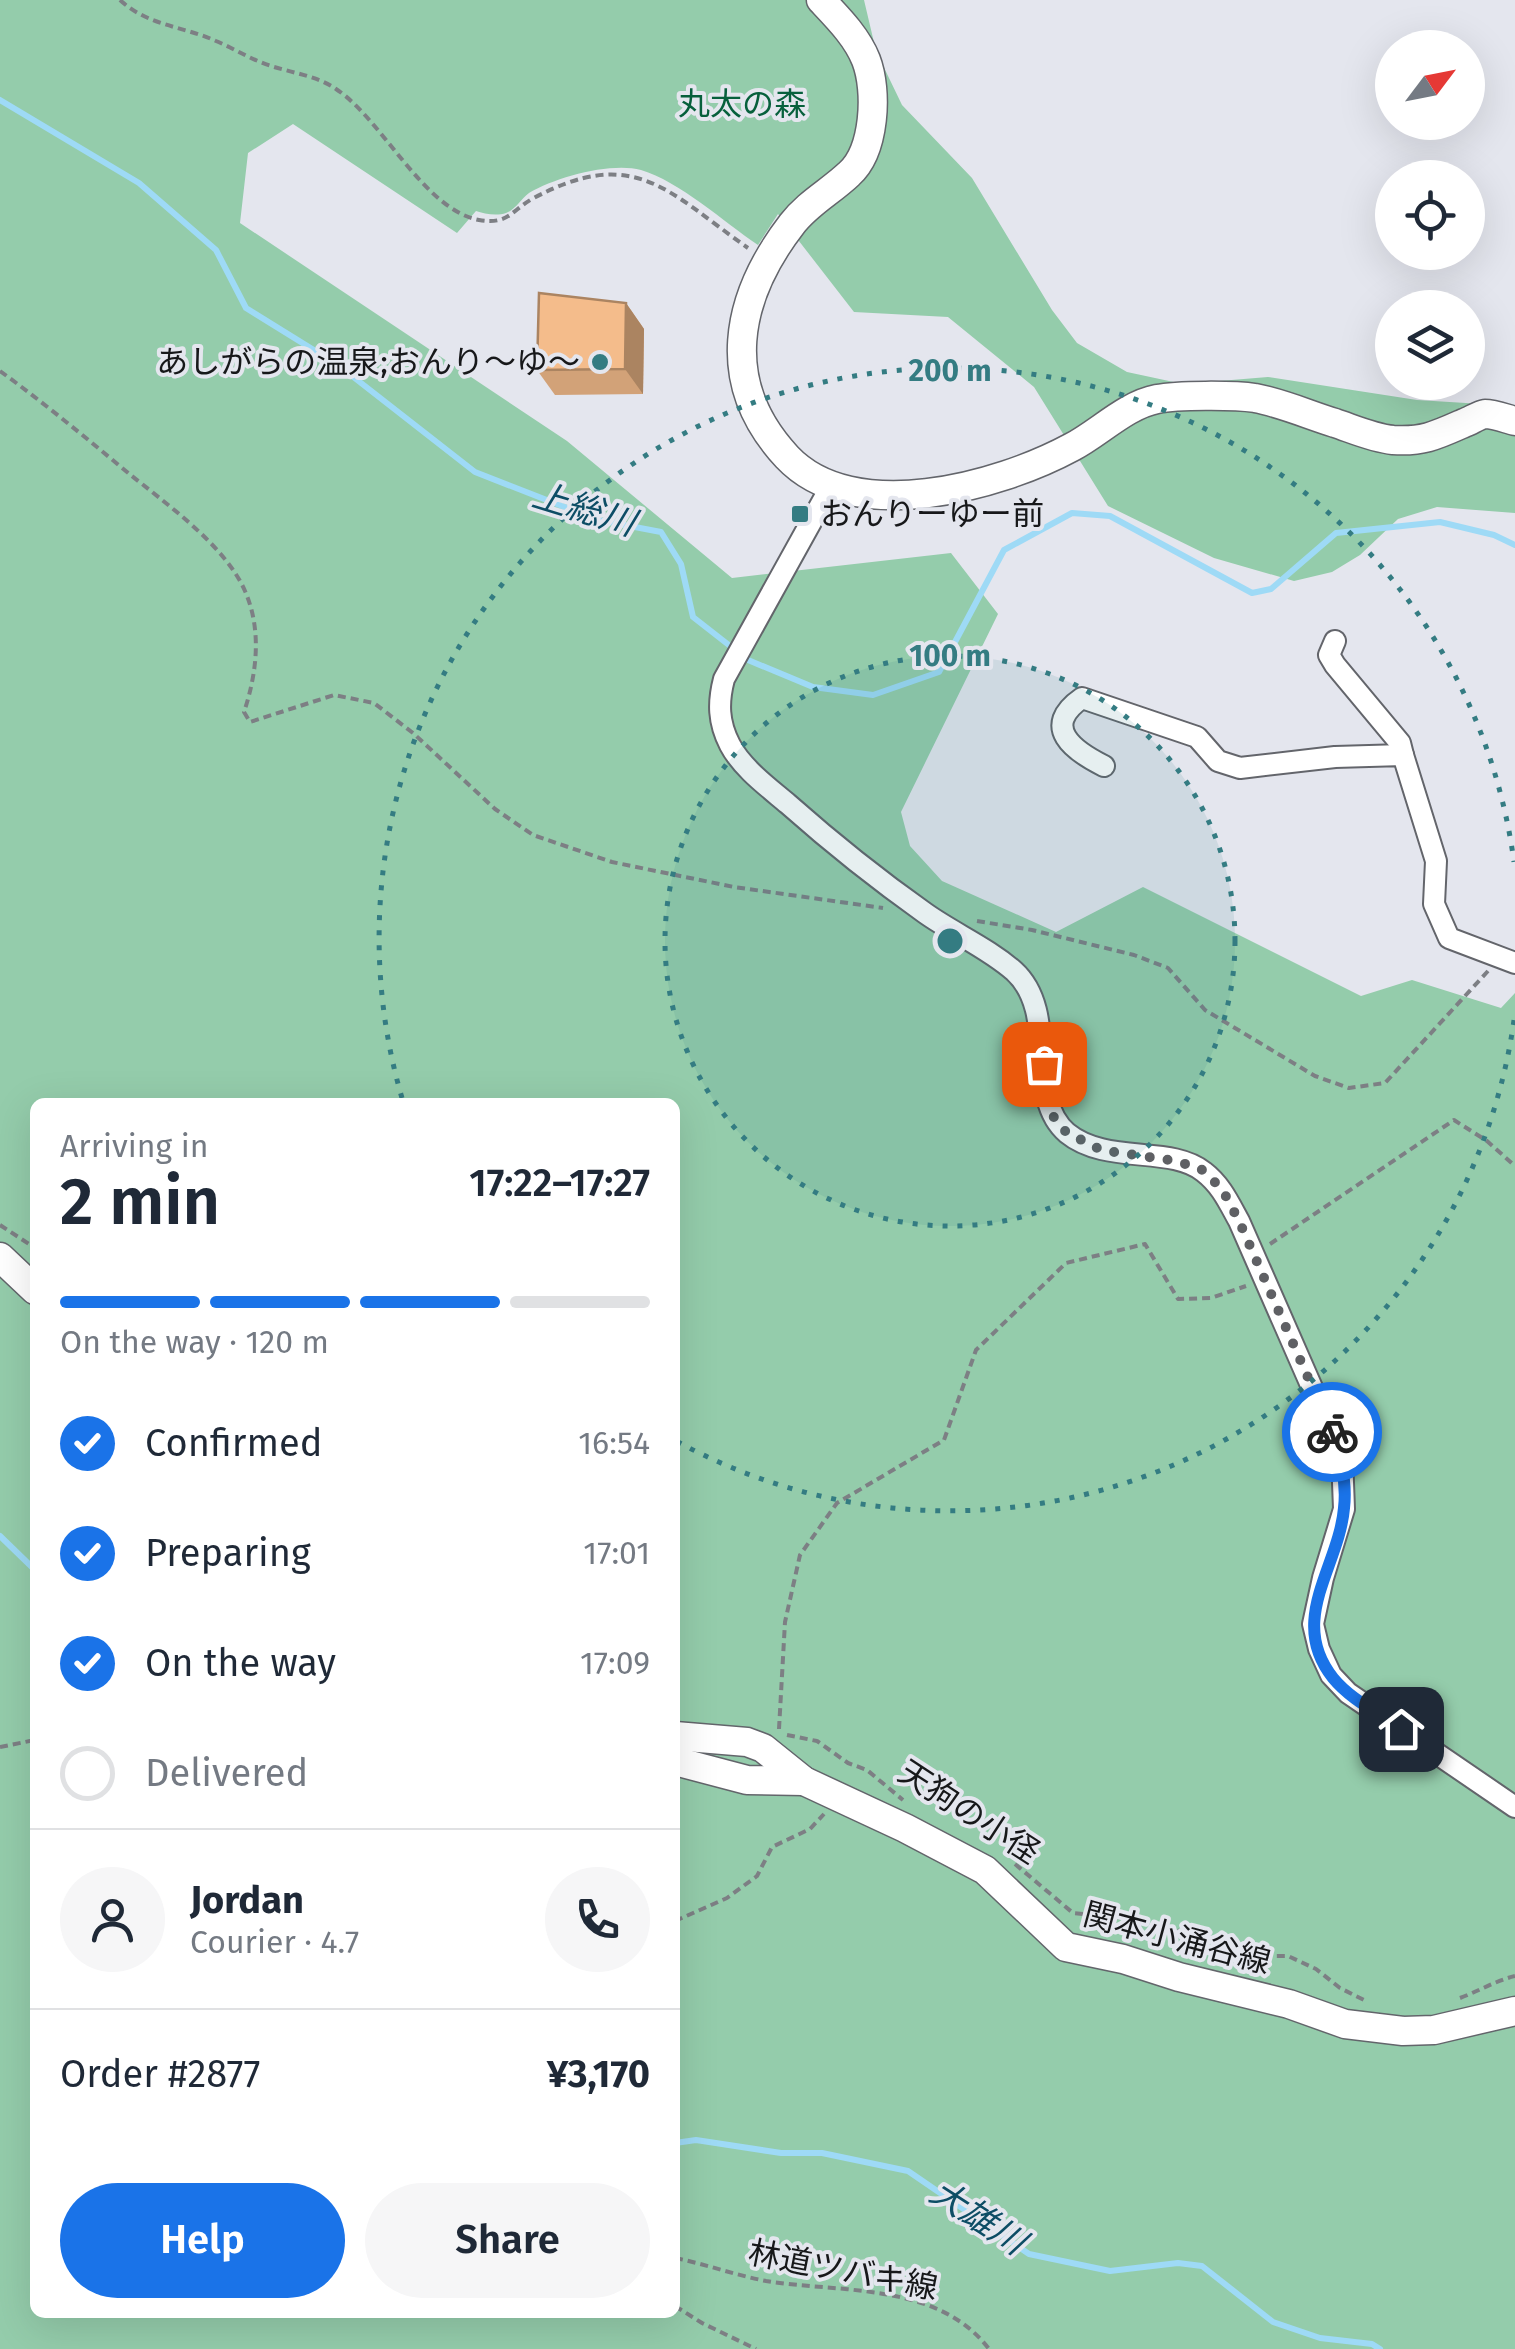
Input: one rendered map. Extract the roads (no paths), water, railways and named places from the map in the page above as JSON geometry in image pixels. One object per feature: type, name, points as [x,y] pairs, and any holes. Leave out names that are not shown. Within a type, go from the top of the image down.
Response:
[{"type":"street","points":[[821,0],[855,40],[868,63],[873,115],[866,148],[851,173],[822,193],[794,222],[756,284],[740,334],[744,377],[762,421],[798,468],[832,486],[882,495],[931,493],[1008,474],[1070,448],[1141,404],[1159,398],[1255,398],[1386,439],[1420,442],[1485,414],[1515,421]]},
{"type":"street","points":[[832,486],[724,679],[717,705],[730,745],[753,774],[834,844],[1024,983],[1036,1006],[1053,1116],[1066,1132],[1101,1150],[1176,1161],[1201,1169],[1222,1189],[1342,1456],[1344,1509],[1322,1578],[1313,1624],[1331,1675],[1348,1694],[1515,1807]]},
{"type":"street","points":[[1335,642],[1329,656],[1335,666],[1400,743],[1436,861],[1434,904],[1449,938],[1508,960]]},
{"type":"street","points":[[1104,766],[1074,751],[1064,737],[1064,720],[1070,706],[1082,698],[1197,736],[1218,762],[1240,768],[1335,757],[1403,755]]},
{"type":"street","points":[[0,1257],[30,1285]]},
{"type":"street","name":"関本小涌谷線","points":[[680,1736],[747,1742],[763,1748],[804,1781],[985,1870],[1066,1947],[1077,1951],[1122,1959],[1289,2004],[1344,2024],[1403,2031],[1434,2030],[1515,2011]]},
{"type":"street","name":"関本小涌谷線","points":[[680,1762],[747,1780],[804,1781]]},
{"type":"waterway","name":"上総川","points":[[0,100],[139,183],[216,250],[246,308],[338,365],[475,472],[598,520],[661,532],[681,564],[693,617],[748,660],[813,687],[873,695],[939,672],[1004,550],[1072,513],[1110,516],[1252,593],[1271,589],[1336,533],[1440,522],[1494,535],[1515,545]]},
{"type":"waterway","name":"大雄川","points":[[0,1536],[30,1565]]},
{"type":"waterway","name":"大雄川","points":[[680,2142],[696,2140],[781,2153],[822,2153],[908,2171],[1029,2254],[1110,2271],[1178,2263],[1202,2266],[1273,2322],[1320,2338],[1372,2344],[1380,2349]]},
{"type":"place","name":"あしがらの温泉;おんり〜ゆ〜","points":[[600,362]]},
{"type":"place","name":"おんりーゆー前","points":[[800,514]]},
{"type":"park label","name":"丸太の森","points":[[742,104]]}]
